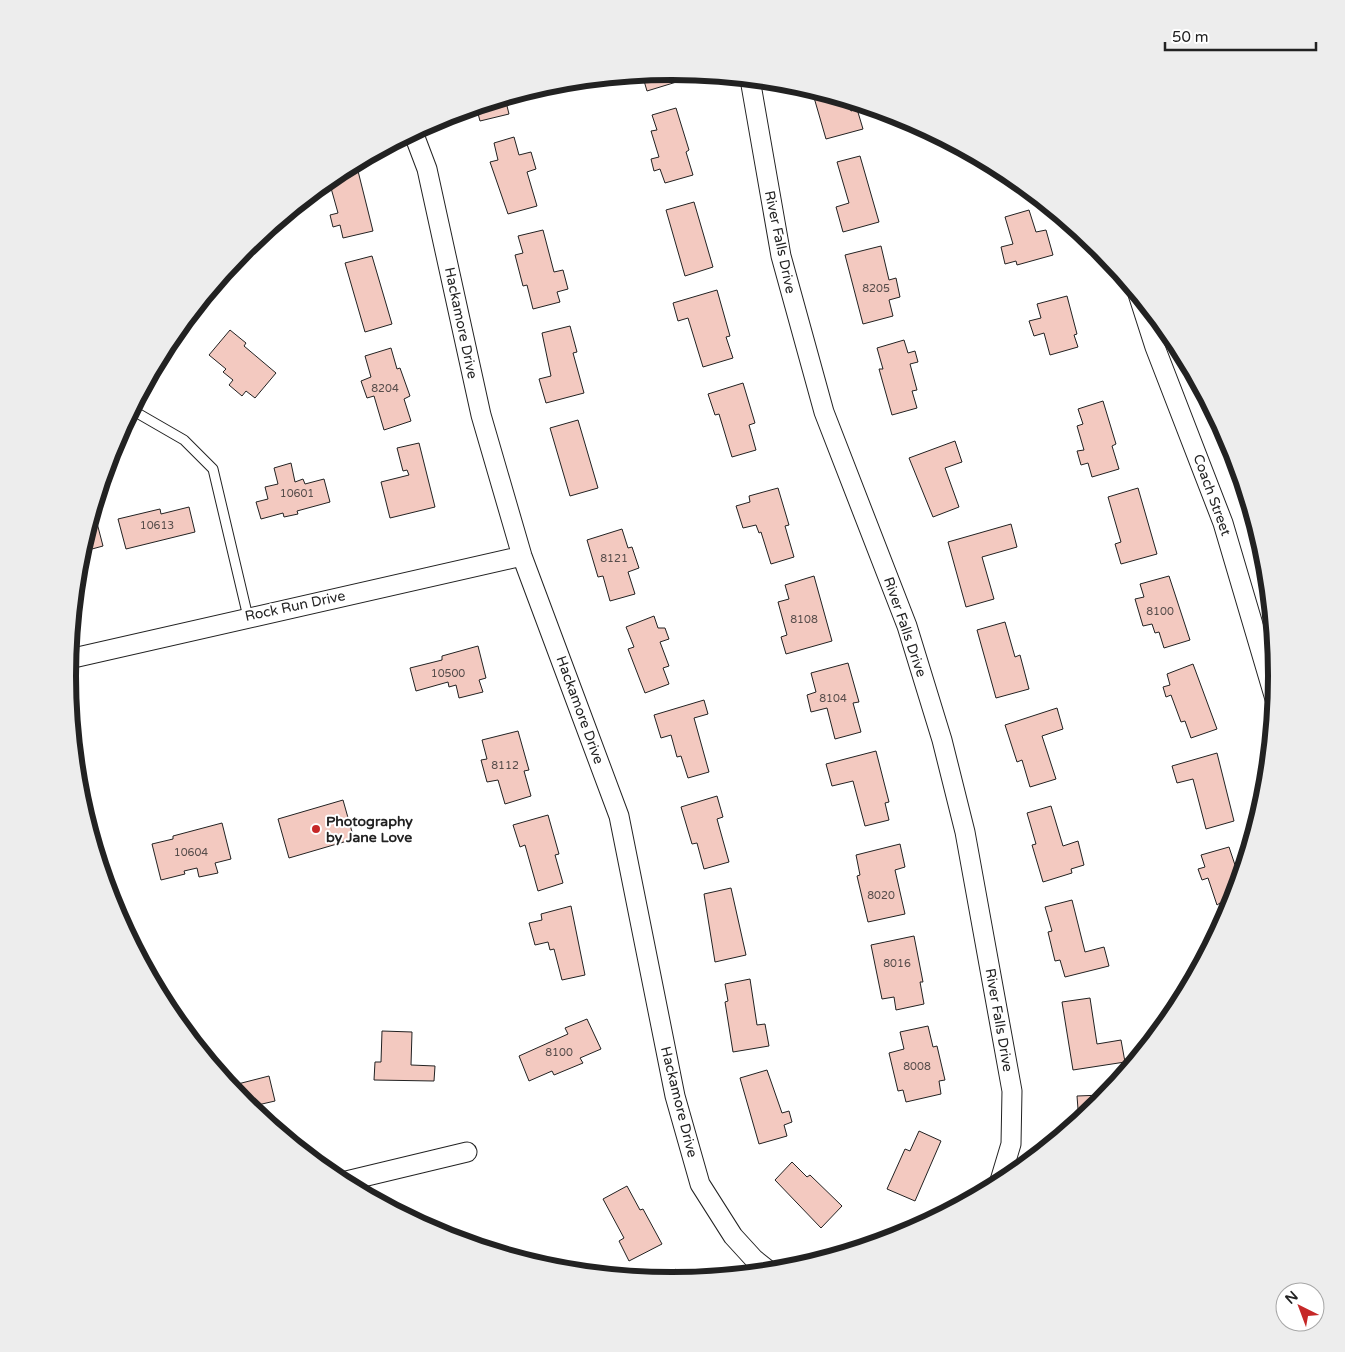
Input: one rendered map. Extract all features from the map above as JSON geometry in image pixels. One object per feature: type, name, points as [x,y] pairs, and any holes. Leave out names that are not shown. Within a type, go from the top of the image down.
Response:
[{"type":"street","name":"River Falls Drive","points":[[751,85],[780,256],[821,403],[906,626],[942,740],[965,832],[1012,1091],[1011,1144],[1002,1173]]},
{"type":"street","name":"Hackamore Drive","points":[[415,138],[427,169],[481,414],[522,556],[619,816],[675,1096],[700,1184],[733,1236],[761,1265]]},
{"type":"street","name":"Coach Street","points":[[1143,309],[1155,347],[1223,523],[1269,678]]},
{"type":"street","name":"Rock Run Drive","points":[[77,657],[522,556]]},
{"type":"street","points":[[353,1179],[467,1152]]},
{"type":"lane","points":[[137,413],[184,440],[213,469],[248,617]]},
{"type":"building","points":[[682,80],[647,91],[644,81]]},
{"type":"building","points":[[814,97],[850,107],[851,111],[857,109],[863,129],[826,139]]},
{"type":"building","points":[[506,103],[509,114],[480,121],[478,112]]},
{"type":"building","points":[[676,108],[689,150],[686,152],[693,175],[665,183],[660,169],[654,171],[651,159],[659,157],[651,131],[657,130],[652,115]]},
{"type":"building","points":[[514,137],[519,155],[531,152],[536,169],[527,172],[537,206],[508,214],[490,162],[498,160],[494,143]]},
{"type":"building","points":[[860,156],[879,222],[843,232],[836,207],[849,203],[837,162]]},
{"type":"building","points":[[358,170],[373,231],[343,238],[340,225],[333,227],[330,215],[338,213],[331,188],[335,187],[335,185]]},
{"type":"building","points":[[694,202],[713,267],[685,276],[666,210]]},
{"type":"building","points":[[1029,210],[1036,232],[1046,230],[1053,255],[1017,265],[1016,261],[1005,264],[1001,247],[1013,244],[1005,217]]},
{"type":"building","points":[[543,230],[554,272],[563,270],[568,289],[557,292],[560,302],[533,309],[527,285],[523,286],[515,255],[523,253],[518,236]]},
{"type":"building","points":[[881,246],[889,280],[896,278],[900,297],[889,300],[893,316],[863,324],[845,255]]},
{"type":"building","points":[[372,256],[392,324],[365,332],[345,263]]},
{"type":"building","points":[[717,290],[730,336],[726,337],[733,358],[703,367],[688,318],[678,321],[673,303]]},
{"type":"building","points":[[1067,296],[1077,334],[1074,335],[1078,347],[1050,355],[1044,333],[1034,336],[1029,321],[1041,318],[1037,304]]},
{"type":"building","points":[[570,326],[577,352],[573,353],[584,393],[546,403],[539,379],[551,376],[542,333]]},
{"type":"building","points":[[230,330],[246,343],[244,346],[276,373],[255,398],[246,391],[242,396],[229,385],[233,380],[223,372],[226,369],[209,355]]},
{"type":"building","points":[[904,340],[908,353],[915,351],[918,362],[910,364],[917,390],[912,391],[917,408],[892,415],[879,369],[883,369],[877,348]]},
{"type":"building","points":[[391,348],[397,369],[400,368],[410,396],[404,399],[411,421],[384,430],[374,396],[367,398],[361,381],[371,377],[365,356]]},
{"type":"building","points":[[743,383],[755,423],[749,425],[756,450],[732,457],[719,414],[715,415],[708,394]]},
{"type":"building","points":[[1103,401],[1116,444],[1112,446],[1119,469],[1092,477],[1088,463],[1081,465],[1077,451],[1084,450],[1077,426],[1083,424],[1078,409]]},
{"type":"building","points":[[578,420],[598,488],[570,496],[550,428]]},
{"type":"building","points":[[955,441],[962,462],[945,468],[959,507],[933,517],[909,458]]},
{"type":"building","points":[[419,443],[435,507],[390,518],[381,482],[409,475],[407,470],[403,471],[397,448]]},
{"type":"building","points":[[291,463],[295,482],[303,479],[305,484],[324,479],[330,502],[297,511],[298,514],[284,517],[283,513],[261,519],[256,502],[268,499],[265,487],[278,484],[274,468]]},
{"type":"building","points":[[778,488],[789,525],[785,526],[794,557],[771,564],[761,532],[759,533],[756,525],[743,528],[736,506],[750,502],[749,496]]},
{"type":"building","points":[[1138,488],[1157,554],[1121,564],[1115,544],[1121,542],[1108,497]]},
{"type":"building","points":[[189,507],[195,532],[126,549],[118,519],[160,509],[161,514]]},
{"type":"building","points":[[97,523],[103,546],[91,549]]},
{"type":"building","points":[[1011,524],[1017,547],[982,557],[994,599],[966,607],[948,542]]},
{"type":"building","points":[[622,529],[628,548],[632,547],[639,568],[628,572],[635,594],[610,601],[603,576],[598,577],[587,540]]},
{"type":"building","points":[[814,576],[832,641],[786,654],[781,637],[787,635],[778,602],[789,599],[785,585]]},
{"type":"building","points":[[1169,576],[1190,640],[1164,648],[1159,632],[1155,633],[1152,624],[1143,626],[1135,599],[1144,597],[1140,584]]},
{"type":"building","points":[[654,616],[658,628],[665,628],[669,639],[660,642],[669,666],[663,668],[669,684],[645,693],[628,649],[634,647],[626,627]]},
{"type":"building","points":[[1005,622],[1015,657],[1020,655],[1029,689],[996,698],[977,630]]},
{"type":"building","points":[[478,646],[486,678],[479,680],[483,692],[459,698],[456,685],[449,687],[448,682],[416,691],[410,668],[442,660],[442,656]]},
{"type":"building","points":[[848,663],[859,702],[853,703],[861,732],[835,739],[827,708],[811,712],[807,695],[816,692],[811,673]]},
{"type":"building","points":[[1193,664],[1217,729],[1191,738],[1185,721],[1181,722],[1171,695],[1166,697],[1163,687],[1170,685],[1167,674]]},
{"type":"building","points":[[704,700],[708,714],[694,718],[709,772],[688,778],[681,756],[677,757],[671,735],[661,738],[654,715]]},
{"type":"building","points":[[1057,708],[1063,729],[1042,736],[1056,779],[1030,787],[1022,760],[1017,762],[1005,725]]},
{"type":"building","points":[[518,731],[529,770],[524,771],[531,796],[505,804],[498,780],[487,782],[481,760],[487,759],[482,740]]},
{"type":"building","points":[[876,751],[889,802],[885,803],[889,820],[865,826],[853,781],[832,786],[826,764]]},
{"type":"building","points":[[1217,753],[1234,821],[1206,829],[1193,779],[1177,783],[1172,766]]},
{"type":"building","points":[[717,796],[723,817],[717,819],[729,862],[704,869],[697,843],[692,844],[681,807]]},
{"type":"building","name":"Photography by Jane Love","points":[[343,800],[354,839],[289,858],[278,819]]},
{"type":"building","points":[[1051,806],[1063,846],[1078,841],[1084,865],[1071,869],[1072,873],[1043,882],[1032,845],[1036,844],[1027,813]]},
{"type":"building","points":[[548,815],[559,854],[555,855],[563,883],[538,891],[525,845],[520,847],[513,825]]},
{"type":"building","points":[[222,823],[231,859],[215,863],[218,873],[199,877],[197,868],[184,871],[185,874],[161,880],[152,844],[173,839],[173,836]]},
{"type":"building","points":[[900,844],[905,867],[895,870],[905,914],[868,922],[857,876],[860,875],[856,855]]},
{"type":"building","points":[[1229,847],[1236,869],[1221,908],[1220,903],[1217,905],[1208,878],[1202,880],[1198,869],[1205,867],[1201,855]]},
{"type":"building","points":[[731,888],[746,955],[715,962],[704,894]]},
{"type":"building","points":[[1072,900],[1085,952],[1104,947],[1109,966],[1065,977],[1060,960],[1055,961],[1048,932],[1052,931],[1045,907]]},
{"type":"building","points":[[571,906],[585,975],[562,980],[554,949],[550,950],[548,942],[535,945],[529,923],[542,920],[541,914]]},
{"type":"building","points":[[914,936],[923,982],[920,982],[924,1004],[896,1010],[894,997],[882,999],[871,945]]},
{"type":"building","points":[[750,979],[757,1025],[765,1024],[769,1046],[733,1052],[725,1002],[728,1001],[725,984]]},
{"type":"building","points":[[1090,998],[1097,1044],[1121,1040],[1125,1062],[1073,1070],[1062,1002]]},
{"type":"building","points":[[587,1019],[601,1049],[580,1058],[583,1063],[554,1075],[552,1071],[529,1081],[519,1056],[568,1034],[565,1028]]},
{"type":"building","points":[[928,1026],[933,1047],[937,1046],[945,1080],[939,1081],[941,1094],[906,1102],[903,1090],[898,1091],[889,1053],[904,1049],[900,1032]]},
{"type":"building","points":[[382,1031],[412,1032],[411,1065],[435,1066],[434,1081],[374,1080],[375,1062],[381,1062]]},
{"type":"building","points":[[767,1070],[782,1113],[789,1111],[792,1122],[784,1125],[787,1136],[759,1144],[740,1078]]},
{"type":"building","points":[[269,1076],[275,1101],[258,1105],[238,1084]]},
{"type":"building","points":[[1097,1095],[1078,1113],[1077,1096]]},
{"type":"building","points":[[919,1131],[941,1141],[915,1201],[887,1189],[905,1149],[910,1151]]},
{"type":"building","points":[[792,1162],[807,1177],[810,1175],[842,1206],[821,1228],[775,1180]]},
{"type":"building","points":[[627,1186],[640,1210],[643,1209],[662,1244],[629,1261],[619,1241],[624,1238],[603,1199]]},
{"type":"place","name":"Photography by Jane Love","points":[[316,829]]}]
